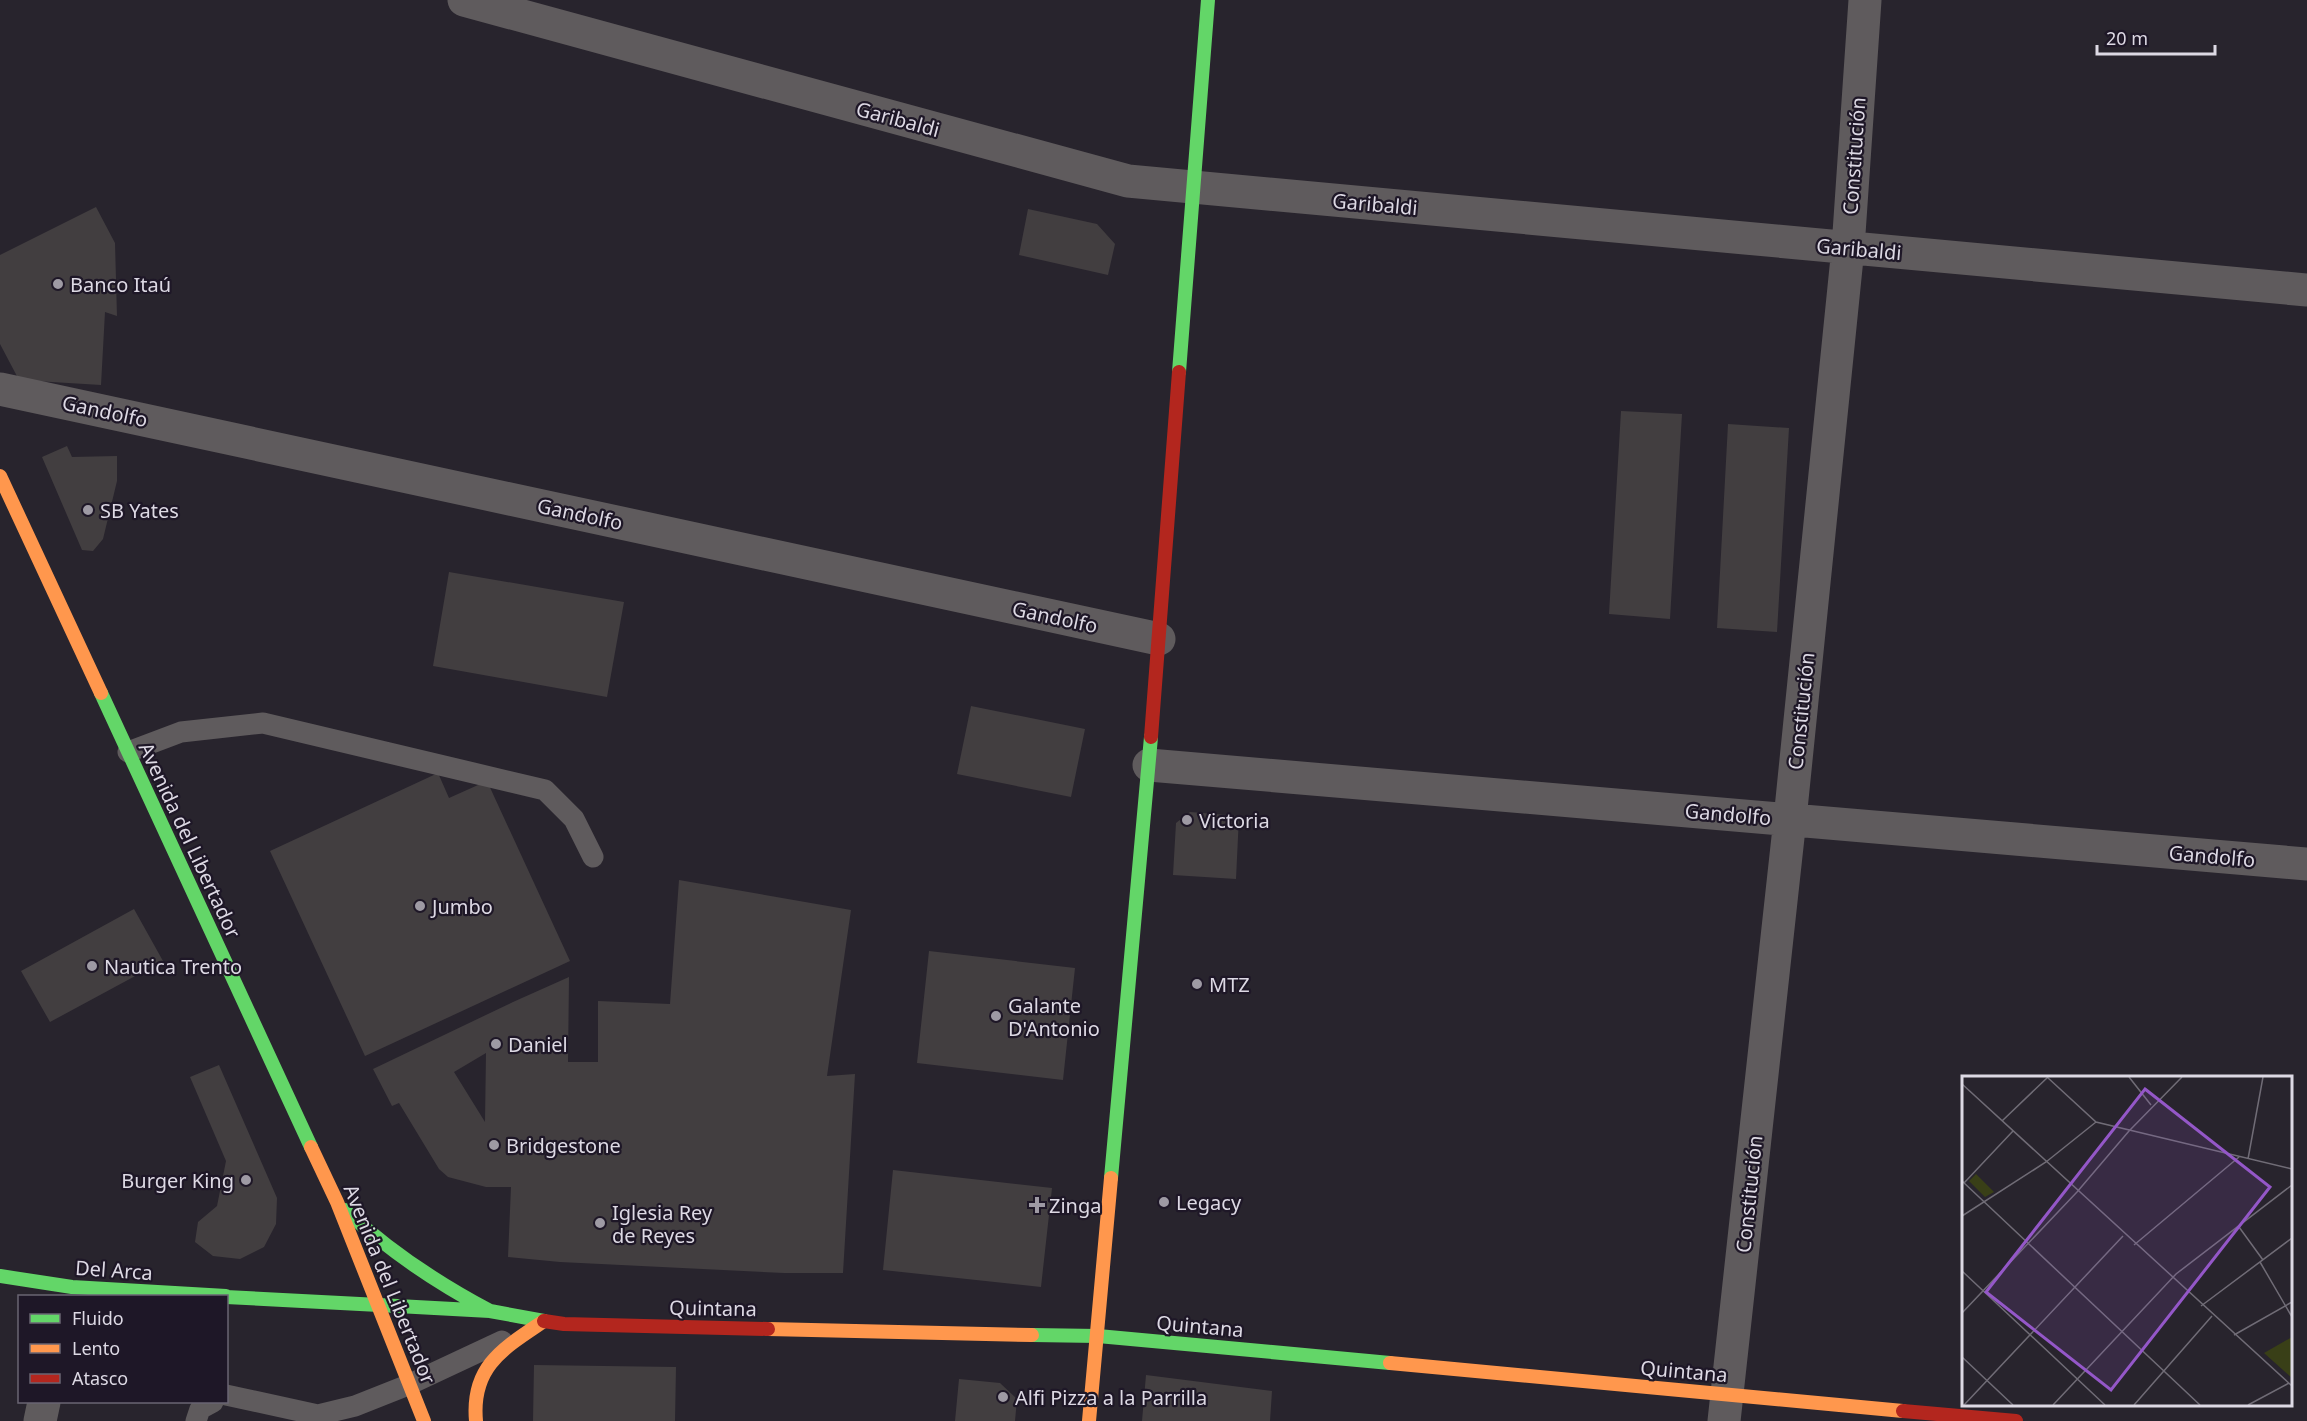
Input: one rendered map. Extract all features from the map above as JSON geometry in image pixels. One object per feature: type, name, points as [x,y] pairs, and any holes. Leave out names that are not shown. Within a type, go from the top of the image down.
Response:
[{"type":"main road","points":[[1089,1421],[1149,765],[1208,0]]},
{"type":"main road","name":"Avenida del Libertador","points":[[0,476],[337,1202],[424,1421]]},
{"type":"main road","points":[[337,1202],[397,1255],[454,1293],[490,1311]]},
{"type":"main road","name":"Del Arca","points":[[0,1276],[71,1292],[164,1295]]},
{"type":"main road","name":"Del Arca","points":[[228,1297],[379,1305]]},
{"type":"main road","name":"Quintana","points":[[379,1305],[490,1311],[564,1324],[1098,1336],[1725,1408],[2016,1421]]},
{"type":"main road","points":[[476,1421],[480,1381],[494,1358],[544,1321]]},
{"type":"street","name":"Garibaldi","points":[[464,0],[1128,181],[2307,290]]},
{"type":"street","name":"Constitución","points":[[1725,1408],[1790,819],[1848,248],[1866,0]]},
{"type":"street","name":"Gandolfo","points":[[0,389],[1159,639]]},
{"type":"street","name":"Gandolfo","points":[[1149,765],[2307,864]]},
{"type":"street","points":[[39,1421],[44,1403]]},
{"type":"lane","points":[[128,752],[181,732],[263,723],[544,790],[574,819],[593,857]]},
{"type":"lane","points":[[228,1395],[318,1415],[356,1406],[408,1385],[544,1321]]},
{"type":"lane","points":[[195,1421],[200,1409],[210,1403]]},
{"type":"building","name":"Banco Itaú","points":[[96,207],[115,243],[117,316],[105,312],[101,385],[19,380],[0,344],[0,255]]},
{"type":"building","points":[[1028,209],[1097,224],[1115,244],[1108,275],[1019,255]]},
{"type":"building","points":[[1621,411],[1682,414],[1670,619],[1609,614]]},
{"type":"building","points":[[1728,424],[1789,428],[1777,632],[1717,628]]},
{"type":"building","name":"SB Yates","points":[[67,446],[72,457],[117,456],[117,481],[103,539],[93,551],[82,550],[42,457]]},
{"type":"building","points":[[449,572],[624,602],[607,697],[433,666]]},
{"type":"building","points":[[971,706],[1085,729],[1071,797],[957,774]]},
{"type":"building","name":"Jumbo","points":[[438,773],[449,798],[487,781],[570,961],[365,1056],[270,851]]},
{"type":"building","points":[[1190,812],[1239,816],[1236,879],[1173,875],[1176,823]]},
{"type":"building","points":[[679,880],[851,910],[827,1076],[855,1074],[843,1273],[784,1273],[560,1262],[508,1257],[511,1187],[486,1187],[448,1177],[439,1169],[399,1103],[392,1106],[373,1069],[569,977],[568,1062],[598,1062],[598,1001],[670,1004]],"holes":[[[486,1053],[485,1122],[454,1072]]]},
{"type":"building","name":"Nautica Trento","points":[[134,909],[163,961],[50,1022],[21,971]]},
{"type":"building","name":"Galante D'Antonio","points":[[929,951],[1075,968],[1063,1080],[917,1063]]},
{"type":"building","name":"Burger King","points":[[219,1065],[277,1198],[276,1224],[264,1247],[240,1259],[213,1256],[195,1242],[198,1222],[217,1206],[226,1161],[190,1077]]},
{"type":"building","points":[[893,1170],[1052,1188],[1041,1287],[883,1270]]},
{"type":"building","points":[[534,1365],[676,1367],[675,1421],[533,1421]]},
{"type":"building","points":[[1146,1375],[1272,1391],[1270,1421],[1142,1421]]},
{"type":"building","points":[[959,1379],[1000,1383],[1017,1399],[1015,1421],[955,1421]]},
{"type":"traffic: fast","points":[[1179,372],[1208,0]]},
{"type":"traffic: fast","points":[[101,693],[311,1147]]},
{"type":"traffic: fast","points":[[1111,1178],[1151,737]]},
{"type":"traffic: fast","points":[[345,1210],[414,1265],[490,1311]]},
{"type":"traffic: fast","points":[[0,1276],[72,1287],[209,1295]]},
{"type":"traffic: fast","points":[[228,1297],[379,1305]]},
{"type":"traffic: fast","points":[[379,1305],[490,1311],[544,1321]]},
{"type":"traffic: fast","points":[[1032,1335],[1098,1336],[1390,1363]]},
{"type":"traffic: slow","points":[[0,476],[101,693]]},
{"type":"traffic: slow","points":[[311,1147],[337,1202],[424,1421]]},
{"type":"traffic: slow","points":[[1089,1421],[1111,1178]]},
{"type":"traffic: slow","points":[[476,1421],[476,1402],[485,1372],[504,1350],[544,1321]]},
{"type":"traffic: slow","points":[[768,1329],[1032,1335]]},
{"type":"traffic: slow","points":[[1390,1363],[1903,1411]]},
{"type":"traffic: jam","points":[[1151,737],[1179,372]]},
{"type":"traffic: jam","points":[[544,1321],[564,1324],[768,1329]]},
{"type":"traffic: jam","points":[[1903,1411],[2016,1421]]},
{"type":"place","name":"Banco Itaú","points":[[58,284]]},
{"type":"place","name":"SB Yates","points":[[88,510]]},
{"type":"place","name":"Victoria","points":[[1187,820]]},
{"type":"place","name":"Jumbo","points":[[420,906]]},
{"type":"place","name":"Nautica Trento","points":[[92,966]]},
{"type":"place","name":"MTZ","points":[[1197,984]]},
{"type":"place","name":"Galante D'Antonio","points":[[996,1016]]},
{"type":"place","name":"Daniel","points":[[496,1044]]},
{"type":"place","name":"Bridgestone","points":[[494,1145]]},
{"type":"place","name":"Burger King","points":[[246,1180]]},
{"type":"place","name":"Legacy","points":[[1164,1202]]},
{"type":"place","name":"Zinga","points":[[1037,1205]]},
{"type":"place","name":"Iglesia Rey de Reyes","points":[[600,1223]]},
{"type":"place","name":"Alfi Pizza a la Parrilla","points":[[1003,1397]]}]
